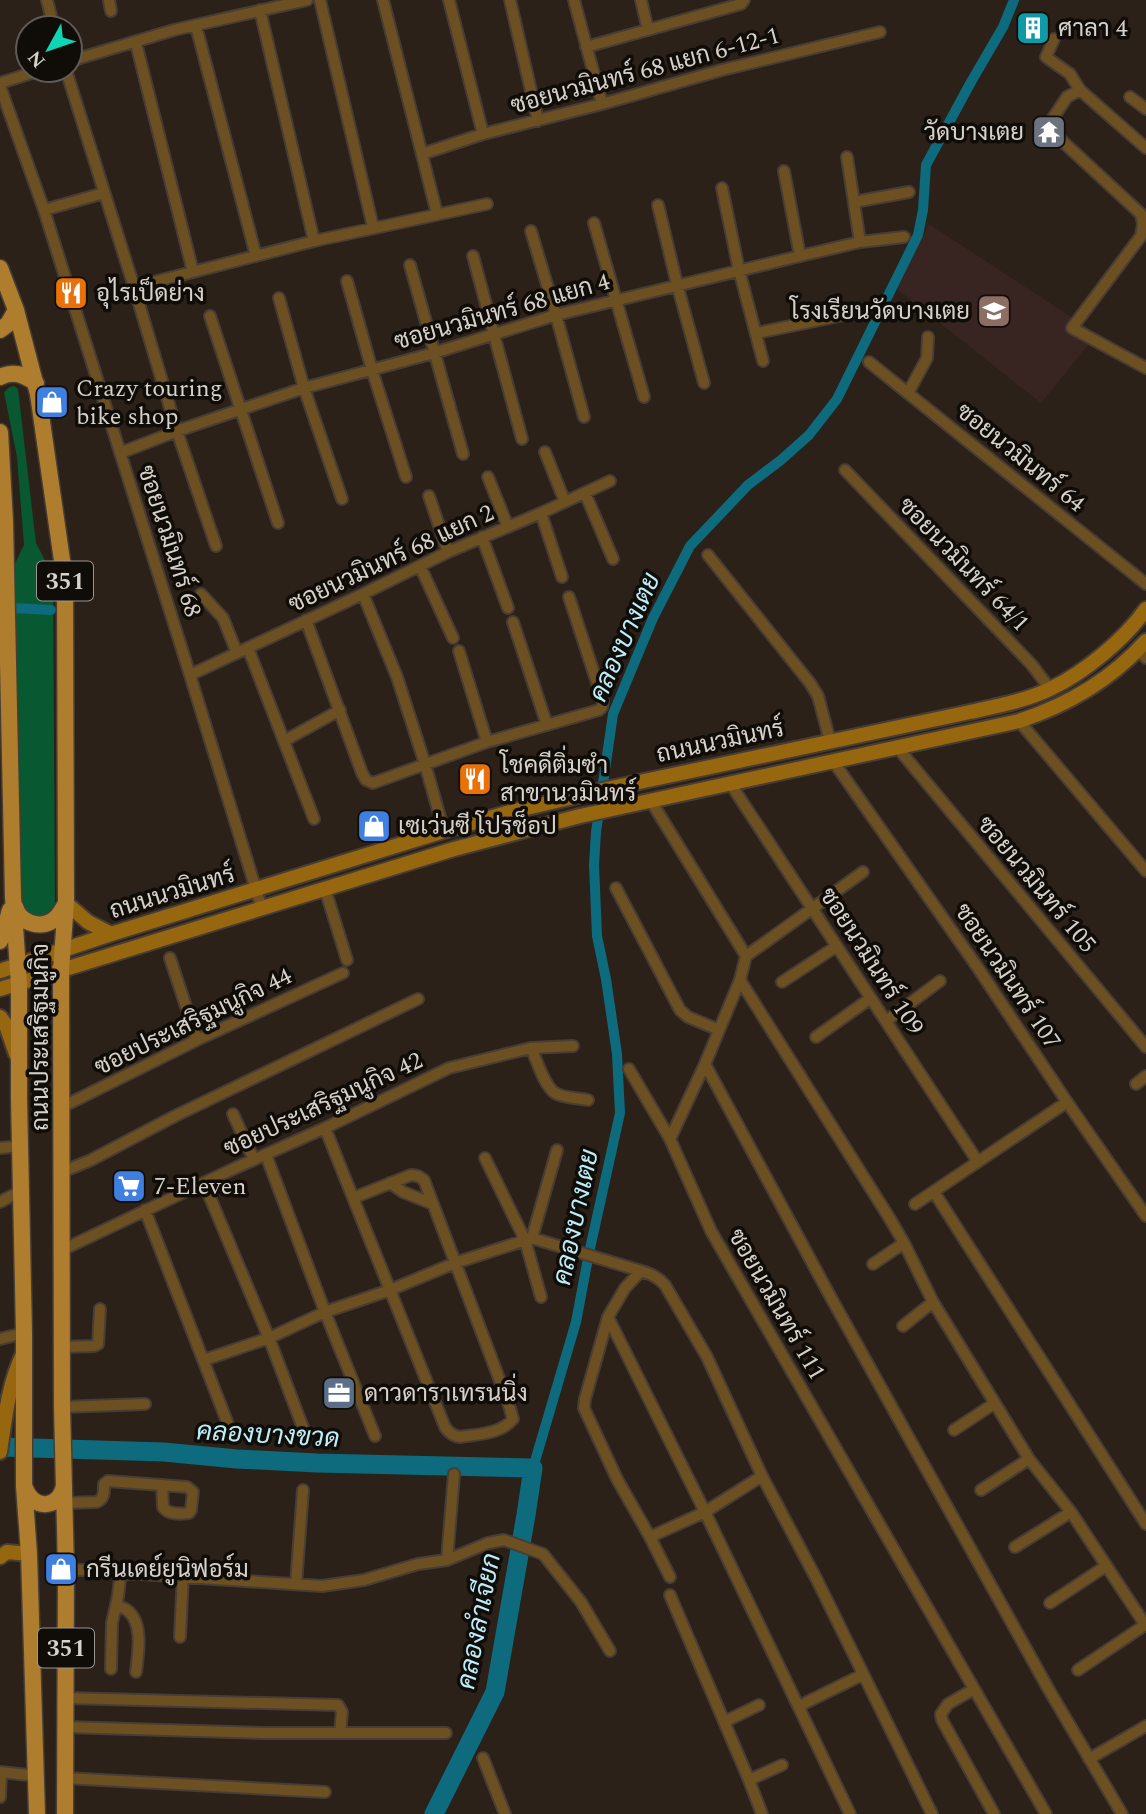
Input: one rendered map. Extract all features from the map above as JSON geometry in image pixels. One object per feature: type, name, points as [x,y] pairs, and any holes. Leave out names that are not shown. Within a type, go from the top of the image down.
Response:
[{"type":"main road","name":"ถนนประเสริฐมนูกิจ","points":[[0,268],[16,310],[36,383],[65,581],[66,903],[61,971],[62,1413],[66,1569],[65,1814]]},
{"type":"main road","points":[[0,330],[8,324],[16,310]]},
{"type":"main road","points":[[0,377],[15,373],[25,375],[36,383]]},
{"type":"main road","name":"ถนนประเสริฐมนูกิจ","points":[[0,432],[13,897],[19,965],[24,1486],[29,1554],[37,1814]]},
{"type":"main road","name":"ถนนนวมินทร์","points":[[0,971],[444,831],[580,794],[1001,705],[1050,689],[1076,674],[1128,631],[1146,608]]},
{"type":"main road","name":"ถนนนวมินทร์","points":[[0,989],[454,849],[580,816],[1019,721],[1081,695],[1143,650]]},
{"type":"main road","points":[[13,897],[17,912],[26,921],[40,925],[53,921],[66,903],[88,922],[111,934]]},
{"type":"main road","points":[[0,941],[13,897]]},
{"type":"main road","points":[[0,1017],[6,1025],[19,1062]]},
{"type":"main road","points":[[0,1452],[8,1394],[23,1353]]},
{"type":"main road","points":[[24,1486],[29,1498],[34,1502],[46,1504],[58,1500],[64,1489],[64,1475]]},
{"type":"main road","points":[[0,1557],[7,1552],[29,1554]]},
{"type":"street","points":[[84,57],[174,30],[307,0]]},
{"type":"street","points":[[320,0],[373,227]]},
{"type":"street","points":[[383,0],[437,214]]},
{"type":"street","points":[[449,0],[483,134]]},
{"type":"street","points":[[510,0],[538,121]]},
{"type":"street","points":[[574,0],[602,104]]},
{"type":"street","points":[[641,0],[648,30]]},
{"type":"street","points":[[705,0],[708,13]]},
{"type":"street","points":[[586,47],[741,4],[744,0]]},
{"type":"street","points":[[260,10],[314,241]]},
{"type":"street","points":[[196,26],[256,256]]},
{"type":"street","name":"ซอยนวมินทร์ 68 แยก 6-12-1","points":[[422,154],[483,134],[722,70],[880,32]]},
{"type":"street","points":[[1054,39],[1045,57],[1070,74],[1080,90],[1146,148]]},
{"type":"street","points":[[136,43],[193,272]]},
{"type":"street","name":"ซอยนวมินทร์ 68","points":[[0,84],[44,210],[262,909]]},
{"type":"street","points":[[70,84],[177,431],[216,546]]},
{"type":"street","points":[[1080,90],[1067,97],[1047,127],[1132,204],[1145,223],[1143,238],[1072,328],[1146,368]]},
{"type":"street","points":[[1130,97],[1146,109]]},
{"type":"street","points":[[846,158],[860,242]]},
{"type":"street","points":[[784,172],[800,256]]},
{"type":"street","points":[[722,188],[739,270],[763,361]]},
{"type":"street","points":[[44,210],[104,192]]},
{"type":"street","points":[[853,202],[909,192]]},
{"type":"street","points":[[134,287],[373,227],[487,204]]},
{"type":"street","points":[[658,205],[704,383]]},
{"type":"street","points":[[594,223],[644,397]]},
{"type":"street","points":[[531,231],[584,417]]},
{"type":"street","name":"ซอยนวมินทร์ 68 แยก 4","points":[[120,453],[304,388],[434,353],[556,315],[860,242],[904,237]]},
{"type":"street","points":[[473,256],[522,439]]},
{"type":"street","points":[[410,265],[463,454]]},
{"type":"street","points":[[347,281],[406,477]]},
{"type":"street","points":[[279,298],[304,388],[342,499]]},
{"type":"street","points":[[757,333],[863,311]]},
{"type":"street","points":[[210,316],[278,523]]},
{"type":"street","points":[[908,393],[927,358],[928,337]]},
{"type":"street","name":"ซอยนวมินทร์ 64","points":[[869,362],[1146,584]]},
{"type":"street","points":[[545,452],[565,502]]},
{"type":"street","name":"ซอยนวมินทร์ 64/1","points":[[845,470],[1032,665],[1050,689]]},
{"type":"street","points":[[488,477],[508,527]]},
{"type":"street","name":"ซอยนวมินทร์ 68 แยก 2","points":[[190,675],[448,552],[610,481]]},
{"type":"street","points":[[585,493],[613,559]]},
{"type":"street","points":[[429,496],[448,552]]},
{"type":"street","points":[[541,513],[562,577]]},
{"type":"street","points":[[482,537],[508,608]]},
{"type":"street","points":[[708,555],[810,683],[818,696],[830,741]]},
{"type":"street","points":[[420,566],[453,638]]},
{"type":"street","points":[[201,594],[222,618],[237,653]]},
{"type":"street","points":[[363,594],[397,677],[444,831]]},
{"type":"street","points":[[306,620],[362,773],[366,780],[373,783],[487,742],[602,707],[603,701],[569,597]]},
{"type":"street","points":[[513,622],[547,725]]},
{"type":"street","points":[[248,648],[314,819]]},
{"type":"street","points":[[459,651],[487,742]]},
{"type":"street","points":[[284,741],[340,710]]},
{"type":"street","points":[[1019,721],[1146,872]]},
{"type":"street","name":"ซอยนวมินทร์ 105","points":[[897,747],[1146,1047]]},
{"type":"street","name":"ซอยนวมินทร์ 107","points":[[833,761],[978,968],[1146,1216]]},
{"type":"street","name":"ซอยนวมินทร์ 109","points":[[730,783],[978,1162]]},
{"type":"street","points":[[651,802],[746,956]]},
{"type":"street","points":[[670,1139],[740,980],[746,956],[863,872]]},
{"type":"street","points":[[616,888],[680,1010],[688,1017],[719,1030]]},
{"type":"street","points":[[325,889],[347,960]]},
{"type":"street","points":[[782,982],[837,946]]},
{"type":"street","points":[[170,958],[197,1040]]},
{"type":"street","name":"ซอยประเสริฐมนูกิจ 44","points":[[62,1107],[197,1040],[343,973]]},
{"type":"street","points":[[740,980],[904,1243],[933,1302],[1029,1459],[1071,1512],[1145,1625],[1078,1670]]},
{"type":"street","points":[[886,1021],[940,981]]},
{"type":"street","points":[[816,1037],[871,998]]},
{"type":"street","points":[[62,1172],[418,999]]},
{"type":"street","name":"ซอยประเสริฐมนูกิจ 42","points":[[62,1250],[449,1068],[531,1048],[573,1046]]},
{"type":"street","points":[[531,1048],[553,1092],[587,1100]]},
{"type":"street","points":[[705,1064],[1049,1690],[1122,1814]]},
{"type":"street","name":"ซอยนวมินทร์ 111","points":[[629,1069],[670,1139],[711,1231],[1046,1814]]},
{"type":"street","points":[[1136,1084],[1146,1076]]},
{"type":"street","points":[[915,1204],[1067,1102]]},
{"type":"street","points":[[233,1114],[254,1160]]},
{"type":"street","points":[[325,1128],[353,1198],[390,1290],[448,1432],[460,1437],[500,1429],[509,1424],[513,1419],[508,1402],[424,1180],[411,1175],[353,1198]]},
{"type":"street","points":[[0,1148],[20,1146]]},
{"type":"street","points":[[528,1239],[557,1150]]},
{"type":"street","points":[[266,1154],[375,1436]]},
{"type":"street","points":[[485,1158],[528,1239],[541,1297]]},
{"type":"street","points":[[204,1183],[269,1338],[304,1433]]},
{"type":"street","points":[[390,1183],[403,1192],[433,1204]]},
{"type":"street","points":[[0,1202],[21,1191]]},
{"type":"street","points":[[934,1192],[1146,1524]]},
{"type":"street","points":[[145,1210],[233,1437]]},
{"type":"street","points":[[204,1360],[269,1338],[326,1312],[528,1239],[650,1273],[660,1279],[706,1357],[762,1476],[817,1580],[932,1814]]},
{"type":"street","points":[[873,1264],[904,1243]]},
{"type":"street","points":[[641,1271],[625,1288],[608,1317],[584,1408],[617,1479],[670,1577]]},
{"type":"street","points":[[903,1326],[933,1302]]},
{"type":"street","points":[[62,1347],[94,1346],[98,1343],[100,1309]]},
{"type":"street","points":[[608,1317],[850,1814]]},
{"type":"street","points":[[0,1339],[24,1332]]},
{"type":"street","points":[[954,1430],[995,1403]]},
{"type":"street","points":[[62,1413],[145,1404]]},
{"type":"street","points":[[981,1490],[1029,1459]]},
{"type":"street","points":[[447,1560],[454,1474]]},
{"type":"street","points":[[650,1537],[705,1512],[762,1476]]},
{"type":"street","points":[[64,1503],[97,1502],[103,1497],[104,1484],[108,1481],[162,1485]]},
{"type":"street","points":[[296,1584],[303,1490]]},
{"type":"street","points":[[1014,1547],[1071,1512]]},
{"type":"street","points":[[66,1569],[322,1586],[364,1580],[418,1564],[447,1560],[488,1543],[504,1540],[543,1553],[581,1601],[610,1651]]},
{"type":"street","points":[[1050,1603],[1106,1566]]},
{"type":"street","points":[[111,1669],[112,1623],[121,1571]]},
{"type":"street","points":[[180,1637],[184,1576]]},
{"type":"street","points":[[670,1595],[762,1814]]},
{"type":"street","points":[[116,1605],[127,1611],[135,1622],[139,1640],[136,1672]]},
{"type":"street","points":[[799,1706],[862,1675]]},
{"type":"street","points":[[974,1689],[948,1704],[941,1714],[994,1814]]},
{"type":"street","points":[[66,1698],[338,1705],[342,1712],[340,1733]]},
{"type":"street","points":[[724,1721],[759,1705]]},
{"type":"street","points":[[65,1727],[265,1733],[446,1733]]},
{"type":"street","points":[[1089,1759],[1144,1732]]},
{"type":"street","points":[[483,1758],[505,1814]]},
{"type":"street","points":[[749,1780],[782,1765]]},
{"type":"street","points":[[0,1797],[1,1772],[37,1776]]},
{"type":"street","points":[[64,1778],[325,1792]]},
{"type":"shaded area","name":"โรงเรียนวัดบางเตย","points":[[929,224],[1097,334],[1041,403],[897,289]]},
{"type":"green space","points":[[14,386],[18,389],[36,543],[53,576],[55,908],[48,916],[32,919],[20,909],[9,576],[24,545],[17,457],[4,392]]},
{"type":"waterway","name":"คลองบางเตย","points":[[533,1468],[576,1322],[620,1113],[617,1054],[597,936],[594,865],[596,832],[613,714],[653,618],[690,546],[748,485],[809,435],[837,399],[918,235],[923,210],[926,165],[1003,27],[1014,0]]},
{"type":"waterway","points":[[13,608],[51,610]]},
{"type":"waterway","name":"คลองบางขวด","points":[[0,1447],[164,1452],[317,1463],[533,1468],[495,1692],[434,1814]]},
{"type":"place","name":"ศาลา 4","points":[[1033,28]]},
{"type":"place","name":"วัดบางเตย","points":[[1049,132]]},
{"type":"place","name":"อุไรเป็ดย่าง","points":[[71,293]]},
{"type":"place","name":"โรงเรียนวัดบางเตย","points":[[994,311]]},
{"type":"place","name":"Crazy touring bike shop","points":[[52,402]]},
{"type":"place","name":"โชคดีติ่มซำ สาขานวมินทร์","points":[[475,779]]},
{"type":"place","name":"เซเว่นซี โปรช็อป","points":[[374,826]]},
{"type":"place","name":"7-Eleven","points":[[129,1186]]},
{"type":"place","name":"ดาวดาราเทรนนิ่ง","points":[[339,1393]]},
{"type":"place","name":"กรีนเดย์ยูนิฟอร์ม","points":[[61,1569]]},
{"type":"water label","name":"คลองลำเจียก","points":[[478,1621]]}]
